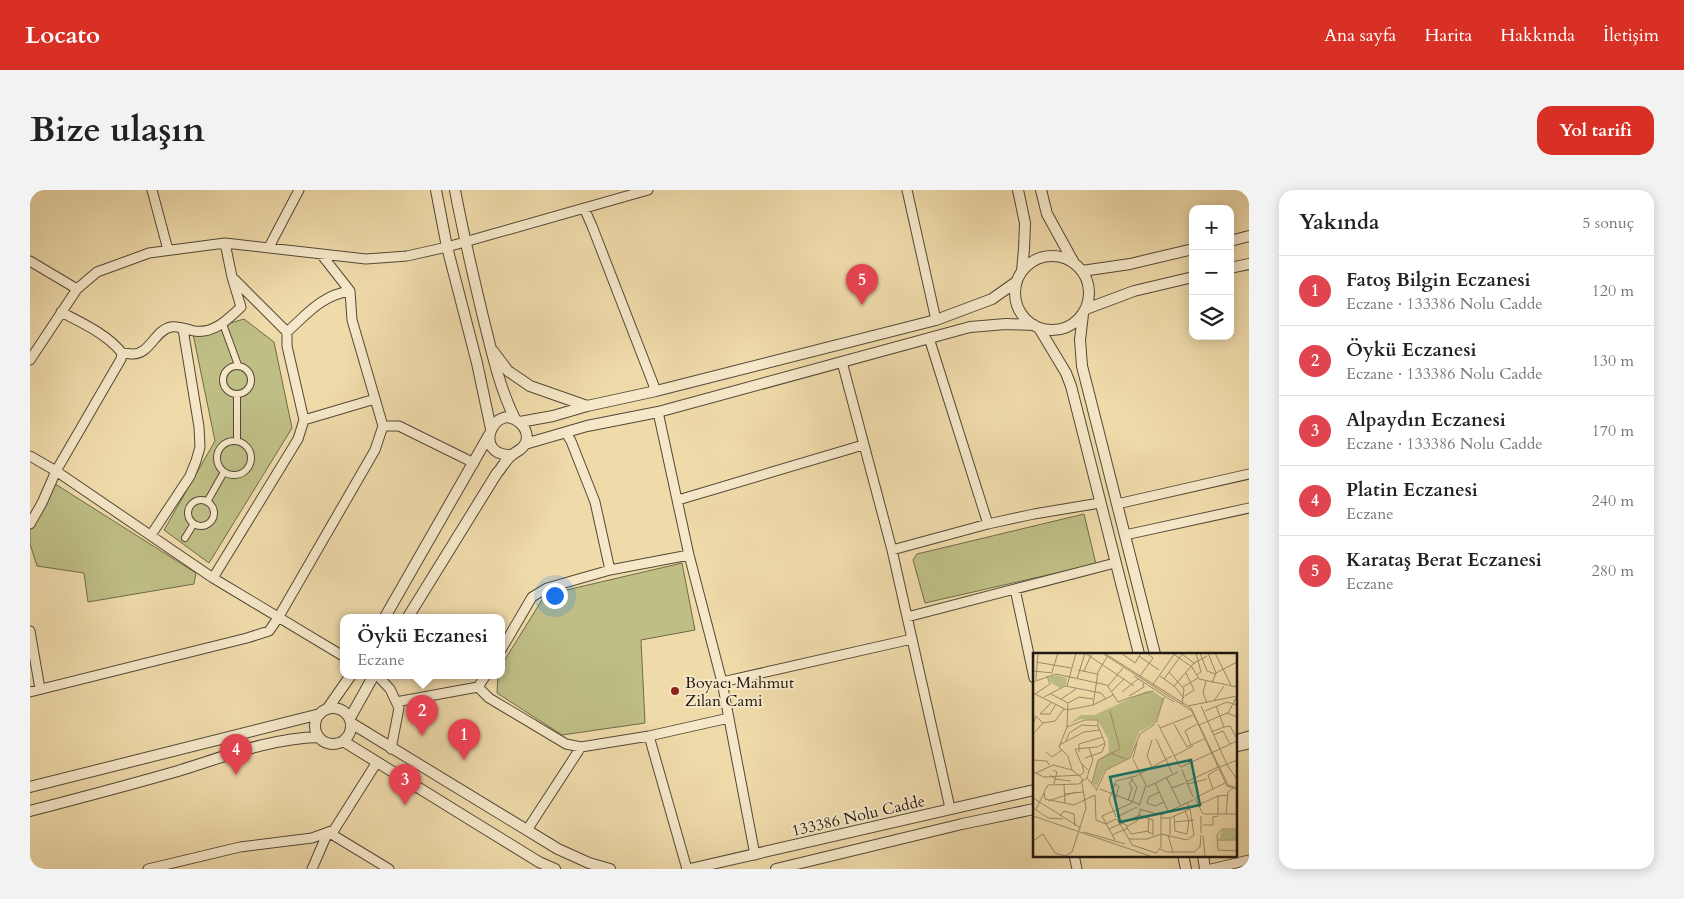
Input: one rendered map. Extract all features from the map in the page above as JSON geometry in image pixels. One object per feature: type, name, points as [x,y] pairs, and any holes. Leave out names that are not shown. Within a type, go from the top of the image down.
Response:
[{"type":"street","points":[[152,190],[168,250]]},
{"type":"street","points":[[269,247],[299,190]]},
{"type":"street","points":[[436,190],[447,247],[476,363],[490,432],[489,441],[495,451],[500,454],[512,455]]},
{"type":"street","points":[[410,614],[498,473],[512,455],[522,449],[525,444],[526,432],[506,400],[497,376],[465,242],[455,190]]},
{"type":"street","points":[[30,360],[77,289],[97,272],[149,253],[225,243],[366,259],[407,256],[447,247],[648,190]]},
{"type":"street","points":[[907,190],[936,320]]},
{"type":"street","points":[[1018,190],[1025,223],[1022,271]]},
{"type":"street","points":[[1041,190],[1048,214],[1074,263],[1088,281],[1090,292],[1080,340],[1082,366],[1155,653]]},
{"type":"street","points":[[584,208],[656,391]]},
{"type":"street","points":[[1234,239],[1249,236]]},
{"type":"street","points":[[61,312],[107,339],[122,353],[135,354],[144,350],[162,332],[171,327],[198,331],[212,329],[223,324],[241,307],[225,243]]},
{"type":"street","points":[[1082,271],[1130,264],[1189,251]]},
{"type":"street","points":[[30,692],[247,638],[269,631],[278,618],[375,450],[383,426],[352,320],[350,292],[321,254]]},
{"type":"street","points":[[1074,263],[1058,257],[1040,258],[1030,263],[1022,271],[1016,282],[1014,293],[1016,304],[1021,314],[1036,327],[1063,367],[1071,386],[1139,653]]},
{"type":"street","points":[[30,261],[77,289]]},
{"type":"street","points":[[1234,267],[1249,264]]},
{"type":"street","points":[[213,578],[298,439],[304,420],[287,346],[286,332],[232,277]]},
{"type":"street","points":[[525,444],[587,426],[658,412],[970,327],[1006,324],[1036,327],[1050,331],[1063,329],[1074,324],[1085,312],[1134,290],[1189,278]]},
{"type":"street","points":[[387,614],[498,420],[504,418],[518,421],[553,416],[936,320],[992,299],[1016,282]]},
{"type":"street","points":[[286,332],[323,300],[337,293],[350,292]]},
{"type":"street","points":[[223,324],[238,365]]},
{"type":"street","points":[[151,535],[190,476],[200,447],[199,427],[183,328]]},
{"type":"street","points":[[929,338],[988,524]]},
{"type":"street","points":[[491,349],[508,371],[530,386],[587,406]]},
{"type":"street","points":[[30,524],[42,503],[56,471],[116,369],[122,353]]},
{"type":"street","points":[[842,362],[892,550],[950,808]]},
{"type":"street","points":[[238,365],[247,369],[252,382],[247,391],[238,394],[233,394],[226,388],[223,380],[226,371],[238,365]]},
{"type":"street","points":[[237,440],[238,394]]},
{"type":"street","points":[[304,420],[376,399]]},
{"type":"street","points":[[658,412],[689,555],[722,682],[755,854]]},
{"type":"street","points":[[383,426],[399,426],[474,463]]},
{"type":"street","points":[[566,433],[571,441],[595,502],[610,570]]},
{"type":"street","points":[[237,440],[247,446],[251,457],[250,463],[244,472],[232,475],[224,472],[216,461],[218,450],[226,442],[237,440]]},
{"type":"street","points":[[678,500],[863,445]]},
{"type":"street","points":[[30,456],[56,471],[213,578],[340,654]]},
{"type":"street","points":[[207,502],[224,472]]},
{"type":"street","points":[[1117,504],[1249,474]]},
{"type":"street","points":[[198,500],[207,502],[213,508],[212,520],[209,524],[201,527],[193,524],[187,513],[190,505],[198,500]]},
{"type":"street","points":[[892,550],[988,524],[1100,503]]},
{"type":"street","points":[[1125,535],[1249,508]]},
{"type":"street","points":[[185,538],[193,524]]},
{"type":"street","points":[[505,643],[532,597],[547,588],[610,570],[689,555]]},
{"type":"street","points":[[907,617],[1116,563]]},
{"type":"street","points":[[1015,589],[1033,673]]},
{"type":"street","points":[[30,631],[40,689]]},
{"type":"street","points":[[722,682],[912,639]]},
{"type":"street","points":[[30,787],[324,711],[338,708],[347,714],[350,721],[350,733],[343,741],[338,743],[328,743],[319,737],[316,733],[315,723],[324,711],[348,679]]},
{"type":"street","points":[[350,721],[373,679]]},
{"type":"street","points":[[379,679],[390,689],[399,708],[391,749]]},
{"type":"street","points":[[396,702],[478,687],[483,679]]},
{"type":"street","points":[[478,687],[489,698],[557,739],[566,744],[581,747],[649,736],[729,718]]},
{"type":"street","points":[[350,721],[391,749],[558,849],[610,869]]},
{"type":"street","points":[[649,736],[688,869]]},
{"type":"street","points":[[1236,740],[1249,736]]},
{"type":"street","points":[[30,811],[124,787],[254,748],[319,737]]},
{"type":"street","points":[[343,741],[531,857],[555,869]]},
{"type":"street","points":[[1236,747],[1249,744]]},
{"type":"street","points":[[527,830],[581,747]]},
{"type":"street","points":[[148,869],[240,848],[312,838],[334,830],[378,762]]},
{"type":"street","name":"133386 Nolu Cadde","points":[[688,869],[1033,790]]},
{"type":"street","name":"133386 Nolu Cadde","points":[[776,869],[962,824],[1033,809]]},
{"type":"street","points":[[312,869],[328,832]]},
{"type":"street","points":[[328,832],[389,869]]},
{"type":"street","points":[[1074,856],[1077,869]]},
{"type":"street","points":[[1183,856],[1186,869]]},
{"type":"street","points":[[1203,856],[1206,869]]},
{"type":"street","points":[[1211,869],[1249,860]]},
{"type":"green space","points":[[244,319],[274,342],[292,428],[209,563],[164,530],[215,441],[193,334]]},
{"type":"green space","points":[[52,482],[196,573],[194,584],[88,602],[84,573],[37,566],[30,544],[30,522]]},
{"type":"green space","points":[[1084,514],[1096,564],[925,603],[913,560],[917,554]]},
{"type":"green space","points":[[682,563],[695,630],[641,640],[645,723],[562,735],[497,693],[498,679],[505,679],[505,660],[545,595]]},
{"type":"place","name":"Karataş Berat Eczanesi","points":[[862,305]]},
{"type":"place","name":"Boyacı Mahmut Zilan Cami","points":[[675,691]]},
{"type":"place","name":"Öykü Eczanesi","points":[[422,736]]},
{"type":"place","name":"Fatoş Bilgin Eczanesi","points":[[464,760]]},
{"type":"place","name":"Platin Eczanesi","points":[[236,775]]},
{"type":"place","name":"Alpaydın Eczanesi","points":[[405,805]]}]
